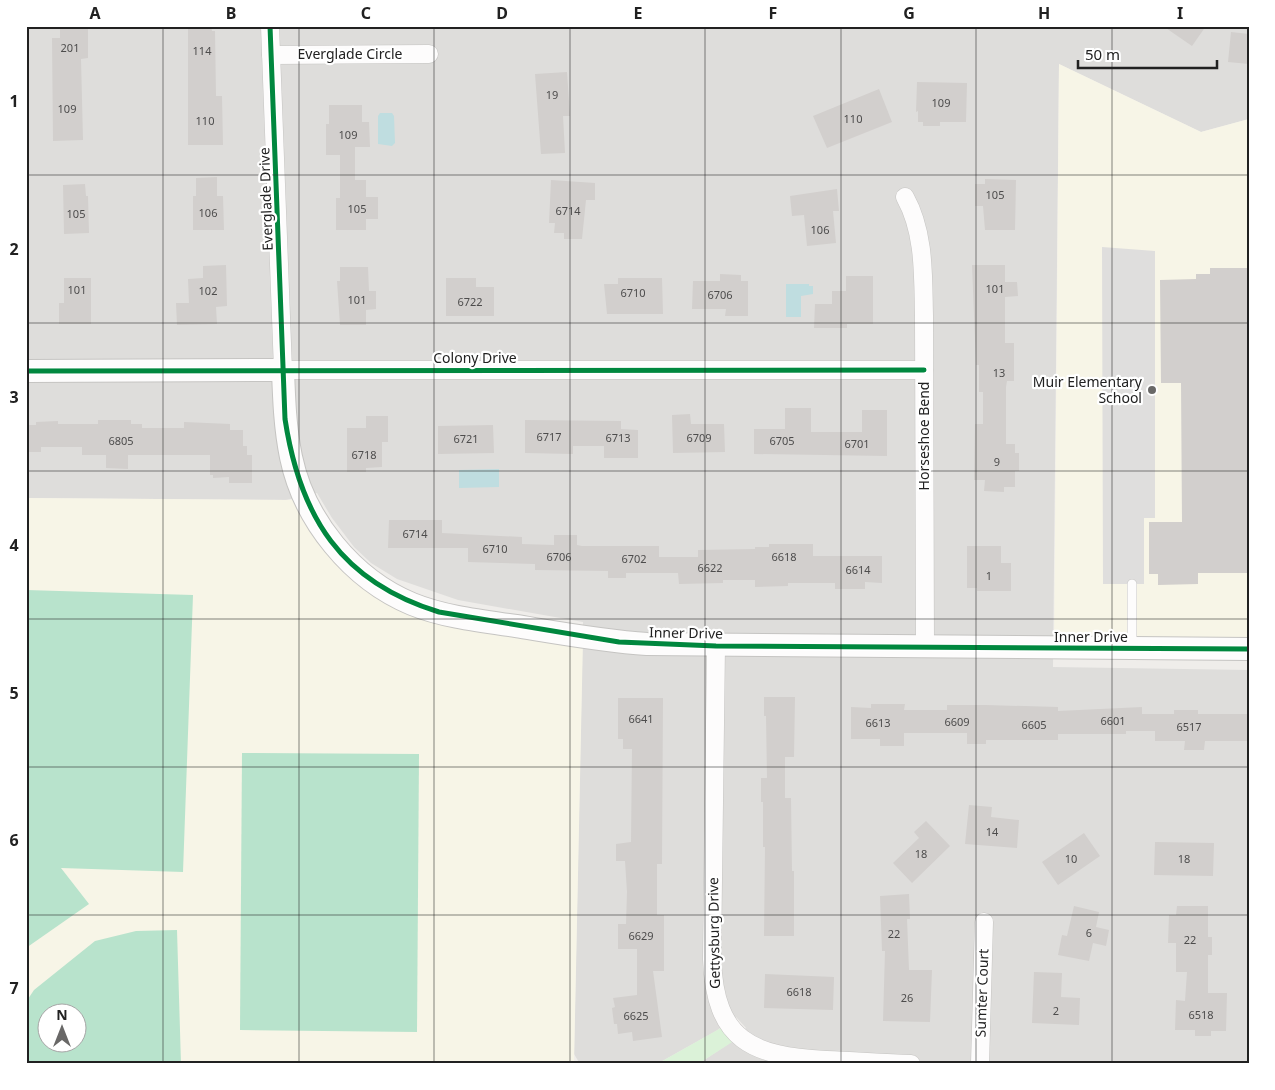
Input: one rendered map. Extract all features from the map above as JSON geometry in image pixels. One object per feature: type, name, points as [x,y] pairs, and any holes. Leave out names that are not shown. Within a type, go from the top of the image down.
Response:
[{"type":"street","name":"Everglade Drive","points":[[270,26],[283,370]]},
{"type":"street","name":"Everglade Circle","points":[[272,55],[429,54]]},
{"type":"street","name":"Horseshoe Bend","points":[[905,197],[919,235],[921,252],[924,370],[925,647]]},
{"type":"street","name":"Inner Drive","points":[[283,370],[285,419],[291,458],[306,500],[320,525],[342,554],[365,576],[412,604],[439,612],[507,625],[624,642],[716,646],[1249,649]]},
{"type":"street","name":"Colony Drive","points":[[26,371],[924,370]]},
{"type":"street","name":"Gettysburg Drive","points":[[716,646],[712,960],[713,986],[719,1008],[728,1024],[743,1040],[770,1054],[810,1059],[911,1064]]},
{"type":"street","name":"Sumter Court","points":[[980,1064],[984,922]]},
{"type":"lane","points":[[1132,584],[1132,648]]},
{"type":"shaded area","points":[[26,26],[1249,26],[1249,119],[1201,132],[1059,64],[1053,667],[1249,670],[1249,1064],[698,1064],[727,1045],[746,1028],[736,1017],[716,1031],[657,1064],[580,1064],[574,1054],[583,622],[458,600],[397,579],[371,563],[354,547],[332,518],[317,493],[286,500],[26,498]]},
{"type":"shaded area","name":"Muir Elementary School","points":[[1059,64],[1201,132],[1249,119],[1249,649],[1054,648]]},
{"type":"shaded area","points":[[1102,247],[1155,251],[1155,518],[1144,518],[1144,584],[1103,584]]},
{"type":"shaded area","points":[[26,498],[306,500],[389,593],[583,637],[574,1064],[26,1064]]},
{"type":"green space","points":[[26,590],[193,595],[183,872],[61,868],[89,904],[26,948]]},
{"type":"green space","points":[[242,753],[419,754],[417,1032],[240,1030]]},
{"type":"green space","points":[[177,930],[181,1064],[26,1064],[26,1002],[34,990],[95,941],[136,931]]},
{"type":"green space","points":[[728,1024],[740,1037],[698,1064],[657,1064]]},
{"type":"water","points":[[380,113],[392,113],[394,116],[395,143],[392,146],[378,144],[378,116]]},
{"type":"water","points":[[786,284],[809,284],[809,286],[813,286],[813,294],[801,296],[801,317],[786,317]]},
{"type":"water","points":[[499,469],[499,487],[459,488],[459,470]]},
{"type":"building","points":[[60,26],[88,26],[88,58],[81,59],[83,140],[53,141],[52,38],[60,38]]},
{"type":"building","points":[[188,26],[211,26],[212,31],[215,31],[216,96],[222,96],[223,145],[188,145]]},
{"type":"building","points":[[1163,26],[1206,26],[1192,46]]},
{"type":"building","points":[[1231,32],[1249,34],[1249,64],[1228,62]]},
{"type":"building","points":[[567,72],[570,116],[563,116],[565,153],[541,154],[535,74]]},
{"type":"building","points":[[917,82],[967,83],[966,122],[940,122],[940,126],[923,126],[923,122],[918,122],[918,111],[916,112]]},
{"type":"building","points":[[879,89],[892,122],[827,148],[813,116]]},
{"type":"building","points":[[329,105],[362,105],[362,122],[369,122],[370,147],[355,147],[355,180],[366,180],[366,197],[378,197],[378,219],[366,219],[366,230],[336,230],[336,198],[340,198],[340,155],[326,155],[326,124],[329,124]]},
{"type":"building","points":[[217,177],[217,196],[223,196],[224,230],[193,230],[193,196],[196,196],[196,178]]},
{"type":"building","points":[[985,179],[1016,180],[1015,230],[985,230],[983,206],[975,206],[975,184],[985,184]]},
{"type":"building","points":[[551,180],[595,183],[595,200],[586,200],[582,239],[564,239],[564,233],[554,233],[555,223],[549,223]]},
{"type":"building","points":[[85,184],[86,196],[88,196],[89,233],[64,234],[63,185]]},
{"type":"building","points":[[837,189],[839,211],[833,211],[836,243],[807,246],[804,215],[792,216],[790,196]]},
{"type":"building","points":[[226,265],[227,306],[216,307],[217,324],[177,325],[176,303],[189,303],[188,279],[203,278],[203,266]]},
{"type":"building","points":[[972,265],[1005,265],[1005,282],[1017,282],[1018,296],[1005,297],[1005,343],[1014,343],[1014,381],[1007,381],[1006,387],[1006,444],[1015,444],[1015,453],[1019,453],[1019,471],[1015,471],[1015,487],[1004,487],[1004,492],[984,491],[985,480],[974,480],[975,424],[983,424],[983,392],[979,392],[979,365],[976,365]]},
{"type":"building","points":[[340,267],[368,267],[369,291],[376,291],[376,309],[366,310],[366,325],[340,325],[337,281],[340,281]]},
{"type":"building","points":[[1210,268],[1249,268],[1249,573],[1198,573],[1198,584],[1158,585],[1158,574],[1149,574],[1149,522],[1182,522],[1181,383],[1161,383],[1160,280],[1196,279],[1196,274],[1210,274]]},
{"type":"building","points":[[720,274],[741,275],[741,281],[748,281],[748,316],[725,316],[726,309],[692,309],[693,281],[720,281]]},
{"type":"building","points":[[846,276],[873,276],[873,324],[847,324],[847,328],[814,328],[815,304],[832,304],[832,291],[846,291]]},
{"type":"building","points":[[64,278],[91,278],[91,324],[59,324],[59,303],[64,303]]},
{"type":"building","points":[[446,278],[476,278],[476,287],[494,287],[494,316],[446,316]]},
{"type":"building","points":[[618,278],[662,278],[663,314],[607,314],[604,284],[618,284]]},
{"type":"building","points":[[785,408],[811,408],[811,432],[862,432],[862,410],[887,410],[887,456],[754,454],[754,429],[785,429]]},
{"type":"building","points":[[690,414],[691,424],[724,424],[725,452],[673,453],[672,415]]},
{"type":"building","points":[[366,416],[388,416],[388,442],[382,442],[382,467],[366,468],[366,472],[347,472],[347,428],[366,428]]},
{"type":"building","points":[[98,420],[131,420],[131,424],[142,424],[142,428],[184,428],[184,422],[230,424],[230,430],[243,430],[243,446],[247,446],[247,455],[252,455],[252,483],[229,483],[229,477],[213,478],[213,475],[210,475],[210,455],[128,455],[128,469],[106,468],[106,455],[82,455],[82,447],[41,447],[41,452],[26,452],[26,425],[36,425],[36,422],[58,421],[58,424],[98,424]]},
{"type":"building","points":[[525,420],[621,421],[621,429],[638,430],[638,458],[604,458],[604,446],[573,446],[573,454],[525,453]]},
{"type":"building","points":[[493,425],[494,453],[438,454],[438,426]]},
{"type":"building","points":[[389,520],[442,520],[442,533],[522,537],[522,544],[554,545],[554,535],[577,535],[577,545],[582,546],[659,546],[659,557],[698,557],[698,550],[755,549],[755,547],[769,547],[769,544],[813,544],[813,556],[882,556],[882,583],[865,582],[865,589],[835,589],[835,583],[788,583],[788,586],[755,587],[755,580],[723,580],[723,583],[679,584],[678,573],[626,573],[626,578],[608,578],[608,571],[535,570],[535,564],[468,562],[468,548],[388,548]]},
{"type":"building","points":[[967,546],[1001,546],[1001,563],[1011,563],[1011,591],[977,591],[977,588],[967,588]]},
{"type":"building","points":[[764,697],[795,697],[794,757],[785,757],[785,798],[791,798],[794,936],[764,936],[765,847],[763,847],[761,778],[767,778]]},
{"type":"building","points":[[618,698],[663,698],[662,864],[657,864],[657,915],[664,915],[664,971],[653,971],[662,1037],[633,1041],[632,1032],[618,1034],[617,1024],[614,1024],[612,1008],[615,1007],[613,998],[637,995],[637,949],[618,949],[618,924],[626,924],[627,892],[625,861],[616,861],[616,844],[631,842],[632,749],[623,749],[623,739],[618,739]]},
{"type":"building","points":[[871,704],[905,704],[904,710],[947,710],[947,705],[986,705],[1058,707],[1058,711],[1142,707],[1142,714],[1174,714],[1174,710],[1198,710],[1198,714],[1249,714],[1249,741],[1205,741],[1204,750],[1184,750],[1185,741],[1155,741],[1155,731],[1126,731],[1126,734],[1058,734],[1058,740],[986,740],[986,744],[967,744],[967,733],[904,733],[904,746],[880,746],[880,739],[851,739],[851,707],[871,708]]},
{"type":"building","points":[[969,805],[992,807],[991,817],[1019,820],[1017,848],[965,844]]},
{"type":"building","points":[[926,821],[950,846],[912,883],[893,863],[919,838],[914,832]]},
{"type":"building","points":[[1084,833],[1100,856],[1058,885],[1042,862]]},
{"type":"building","points":[[1155,842],[1214,843],[1213,876],[1154,875]]},
{"type":"building","points":[[909,894],[910,919],[907,919],[909,970],[932,970],[930,1022],[883,1021],[885,951],[882,951],[880,896]]},
{"type":"building","points":[[1074,906],[1099,912],[1096,927],[1109,930],[1106,946],[1093,943],[1089,961],[1058,955],[1062,935],[1067,936]]},
{"type":"building","points":[[1177,906],[1208,906],[1208,937],[1212,937],[1212,955],[1208,955],[1208,993],[1227,993],[1226,1031],[1211,1031],[1211,1036],[1195,1036],[1195,1030],[1175,1030],[1176,1000],[1185,1001],[1187,972],[1176,972],[1176,943],[1168,943],[1169,915],[1176,915]]},
{"type":"building","points":[[1034,972],[1062,973],[1061,997],[1080,998],[1079,1025],[1032,1023]]},
{"type":"building","points":[[765,974],[834,977],[833,1010],[764,1008]]},
{"type":"cycle path","points":[[270,26],[285,419],[292,454],[314,515],[331,541],[351,564],[376,583],[405,599],[439,612],[619,642],[716,646],[1249,649]]},
{"type":"cycle path","points":[[26,371],[924,370]]},
{"type":"place","name":"Muir Elementary School","points":[[1152,390]]}]
